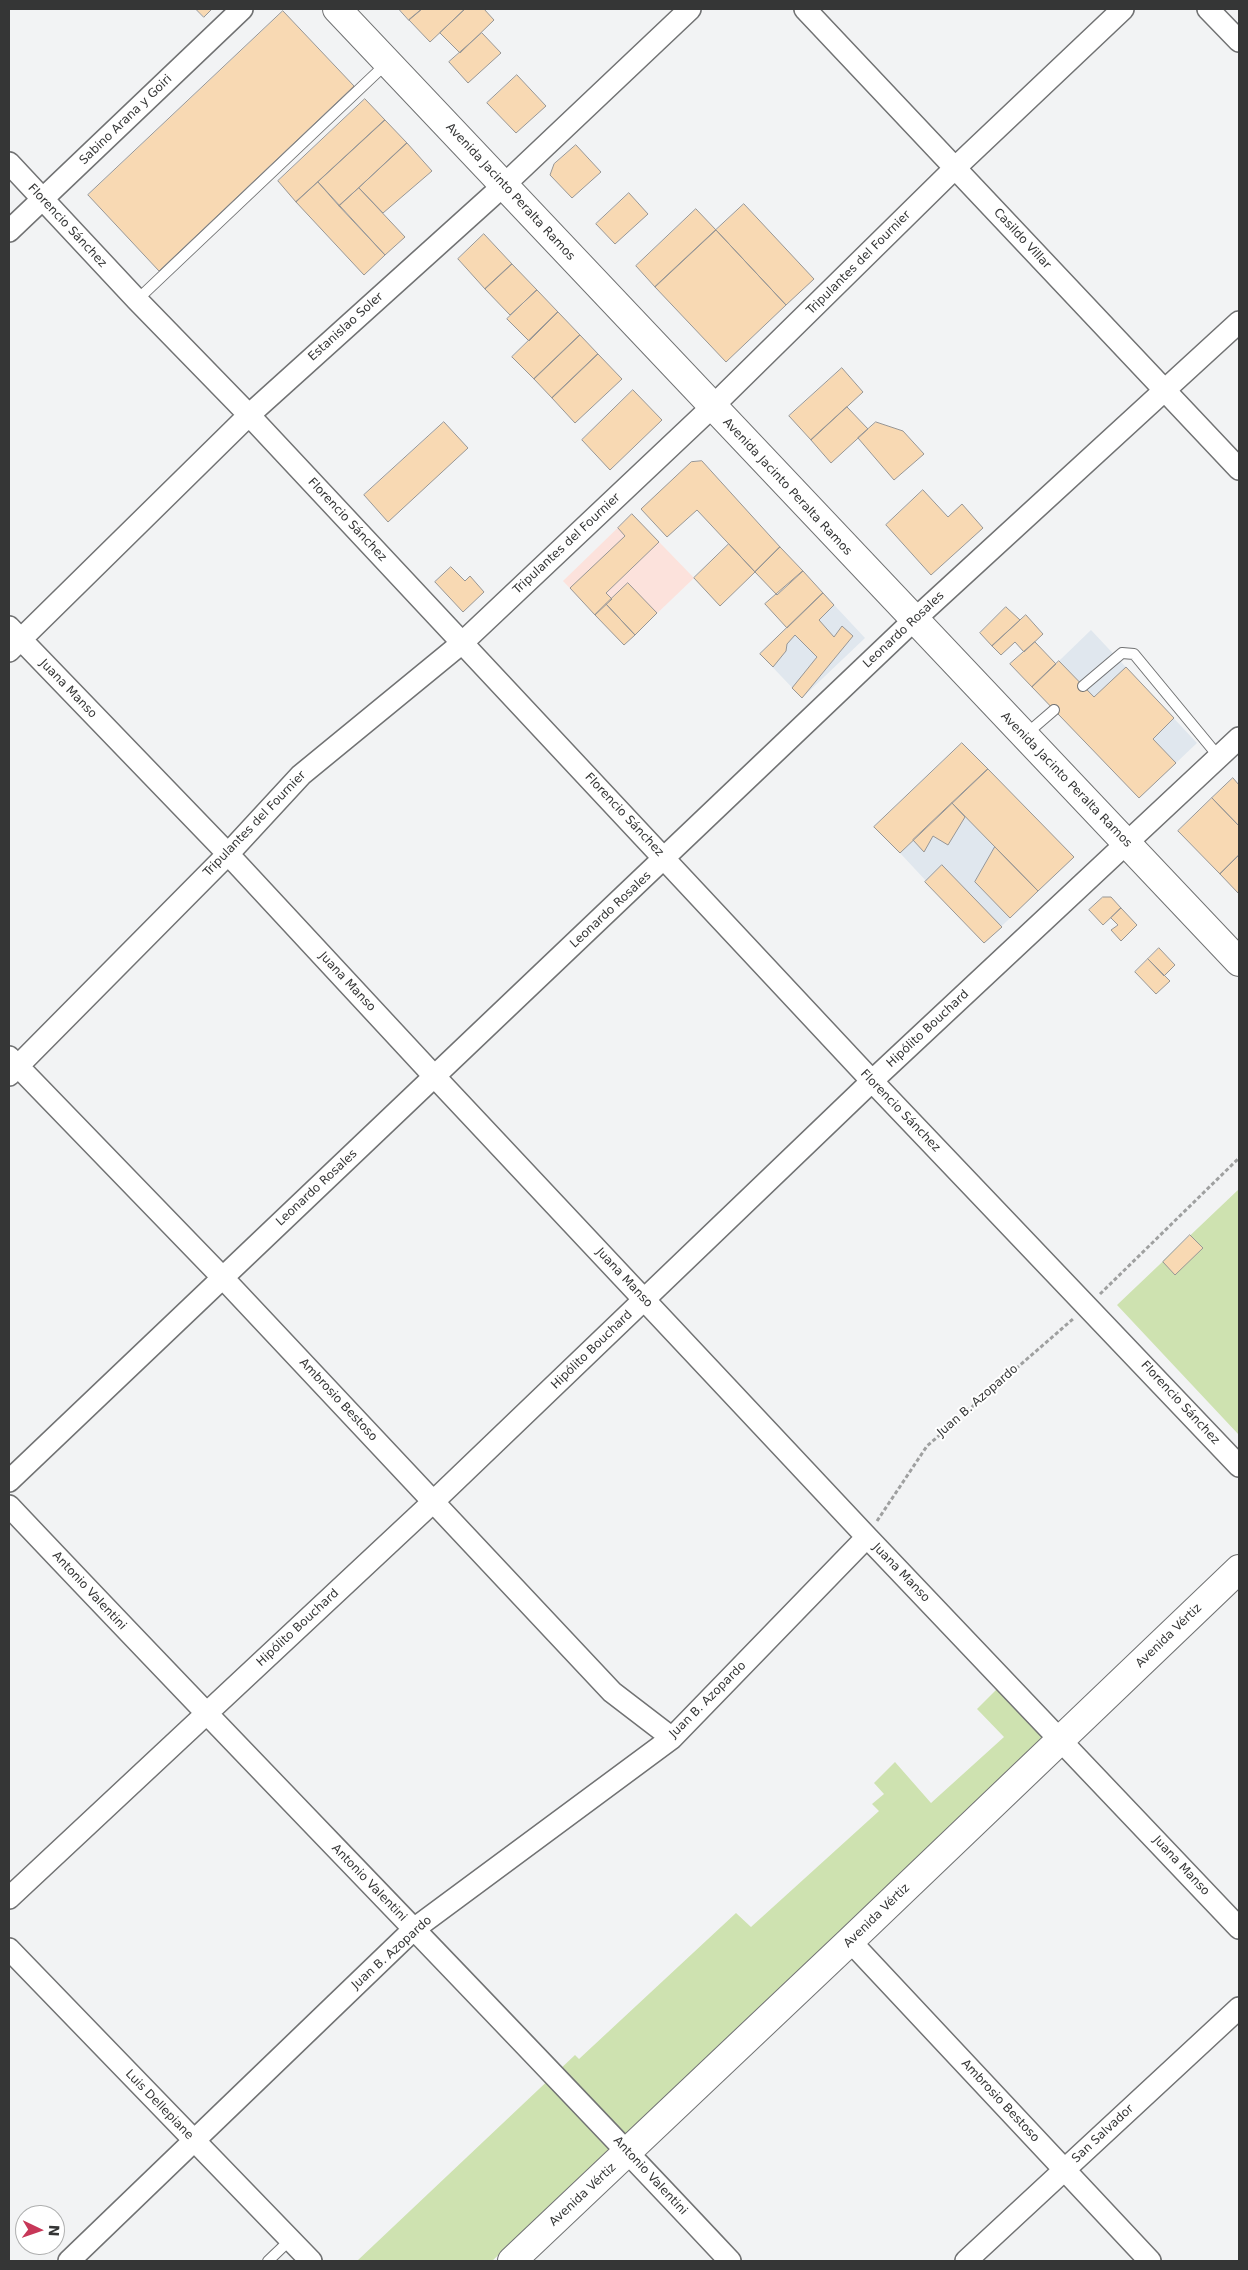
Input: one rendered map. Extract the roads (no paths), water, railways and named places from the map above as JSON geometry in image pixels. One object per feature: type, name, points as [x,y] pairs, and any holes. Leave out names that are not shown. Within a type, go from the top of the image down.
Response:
[{"type":"main road","name":"Avenida Jacinto Peralta Ramos","points":[[337,9],[1239,962]]},
{"type":"main road","name":"Avenida Vértiz","points":[[512,2261],[1239,1569]]},
{"type":"street","name":"Sabino Arana y Goiri","points":[[9,231],[242,9]]},
{"type":"street","name":"Estanislao Soler","points":[[13,640],[249,414],[504,185],[690,9]]},
{"type":"street","name":"Casildo Villar","points":[[805,9],[1239,469]]},
{"type":"street","name":"Tripulantes del Fournier","points":[[12,1066],[228,854],[301,775],[462,643],[712,407],[955,168],[1123,9]]},
{"type":"street","points":[[1208,9],[1239,40]]},
{"type":"street","name":"Florencio Sánchez","points":[[9,163],[137,300],[249,414],[872,1082],[1239,1466]]},
{"type":"street","name":"Leonardo Rosales","points":[[9,1481],[665,859],[914,620],[1239,322]]},
{"type":"street","name":"Juana Manso","points":[[13,640],[228,854],[867,1537],[1239,1928]]},
{"type":"street","name":"Hipólito Bouchard","points":[[9,1898],[434,1501],[872,1082],[1239,738]]},
{"type":"street","name":"Ambrosio Bestoso","points":[[12,1066],[223,1278],[612,1692],[672,1738]]},
{"type":"street","name":"Antonio Valentini","points":[[9,1506],[206,1714],[628,2152],[730,2261]]},
{"type":"street","name":"Juan B. Azopardo","points":[[69,2261],[414,1929],[672,1738],[867,1537]]},
{"type":"street","name":"Ambrosio Bestoso","points":[[850,1941],[1150,2261]]},
{"type":"street","name":"Luis Dellepiane","points":[[9,1949],[311,2261]]},
{"type":"street","name":"San Salvador","points":[[966,2261],[1239,2008]]},
{"type":"lane","points":[[137,300],[388,62]]},
{"type":"lane","points":[[1083,686],[1122,653],[1134,654],[1219,757]]},
{"type":"lane","points":[[1024,735],[1054,710]]},
{"type":"lane","points":[[268,2261],[290,2240]]}]
